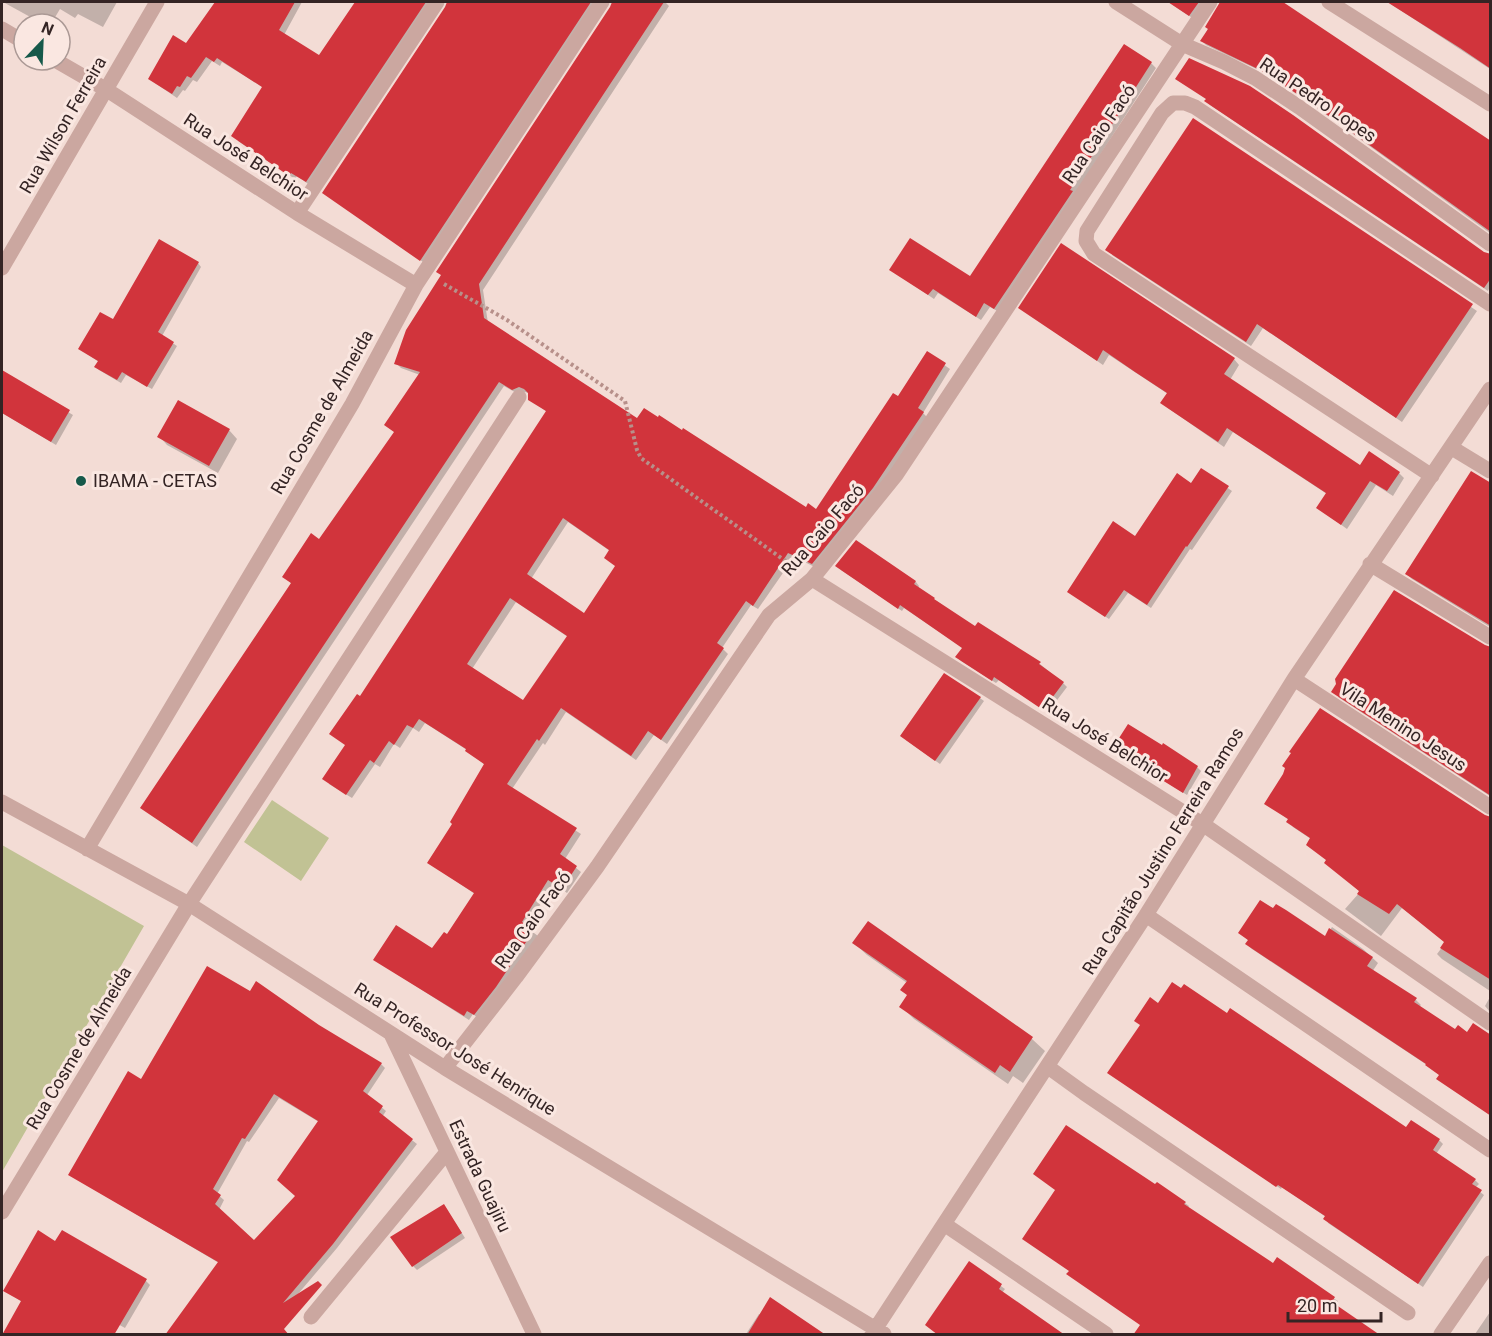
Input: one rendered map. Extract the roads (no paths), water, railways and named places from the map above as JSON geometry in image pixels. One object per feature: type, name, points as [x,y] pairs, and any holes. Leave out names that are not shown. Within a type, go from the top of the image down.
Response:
[{"type":"street","name":"Rua Wilson Ferreira","points":[[2,268],[158,2]]},
{"type":"street","points":[[297,213],[437,2]]},
{"type":"street","name":"Rua Cosme de Almeida","points":[[87,849],[352,404],[420,279],[602,2]]},
{"type":"street","name":"Rua Pedro Lopes","points":[[1116,2],[1182,44],[1224,62],[1290,101],[1491,244]]},
{"type":"street","name":"Rua Caio Facó","points":[[445,1068],[597,867],[768,615],[812,579],[896,475],[1210,2]]},
{"type":"street","points":[[1329,2],[1491,104]]},
{"type":"street","name":"Rua José Belchior","points":[[72,70],[297,213],[420,279]]},
{"type":"street","points":[[1432,476],[1094,254],[1086,242],[1087,231],[1162,113],[1173,103],[1185,103],[1195,107],[1491,304]]},
{"type":"street","name":"Rua Capitão Justino Ferreira Ramos","points":[[877,1333],[944,1224],[1204,825],[1294,679],[1370,564],[1491,390]]},
{"type":"street","name":"Rua Cosme de Almeida","points":[[2,1212],[189,904],[519,397]]},
{"type":"street","points":[[1452,448],[1491,471]]},
{"type":"street","points":[[1370,564],[1491,638]]},
{"type":"street","name":"Rua José Belchior","points":[[812,579],[1204,825],[1491,1023]]},
{"type":"street","name":"Vila Menino Jesus","points":[[1294,679],[1491,807]]},
{"type":"street","name":"Rua Professor José Henrique","points":[[2,802],[189,904],[445,1068],[877,1333]]},
{"type":"street","points":[[1146,915],[1491,1150]]},
{"type":"street","name":"Estrada Guajiru","points":[[391,1033],[534,1335]]},
{"type":"street","points":[[1048,1067],[1408,1313]]},
{"type":"street","points":[[311,1317],[447,1152]]},
{"type":"street","points":[[944,1224],[1106,1335]]},
{"type":"street","points":[[1441,1335],[1491,1263]]},
{"type":"place","name":"IBAMA - CETAS","points":[[81,481]]}]
